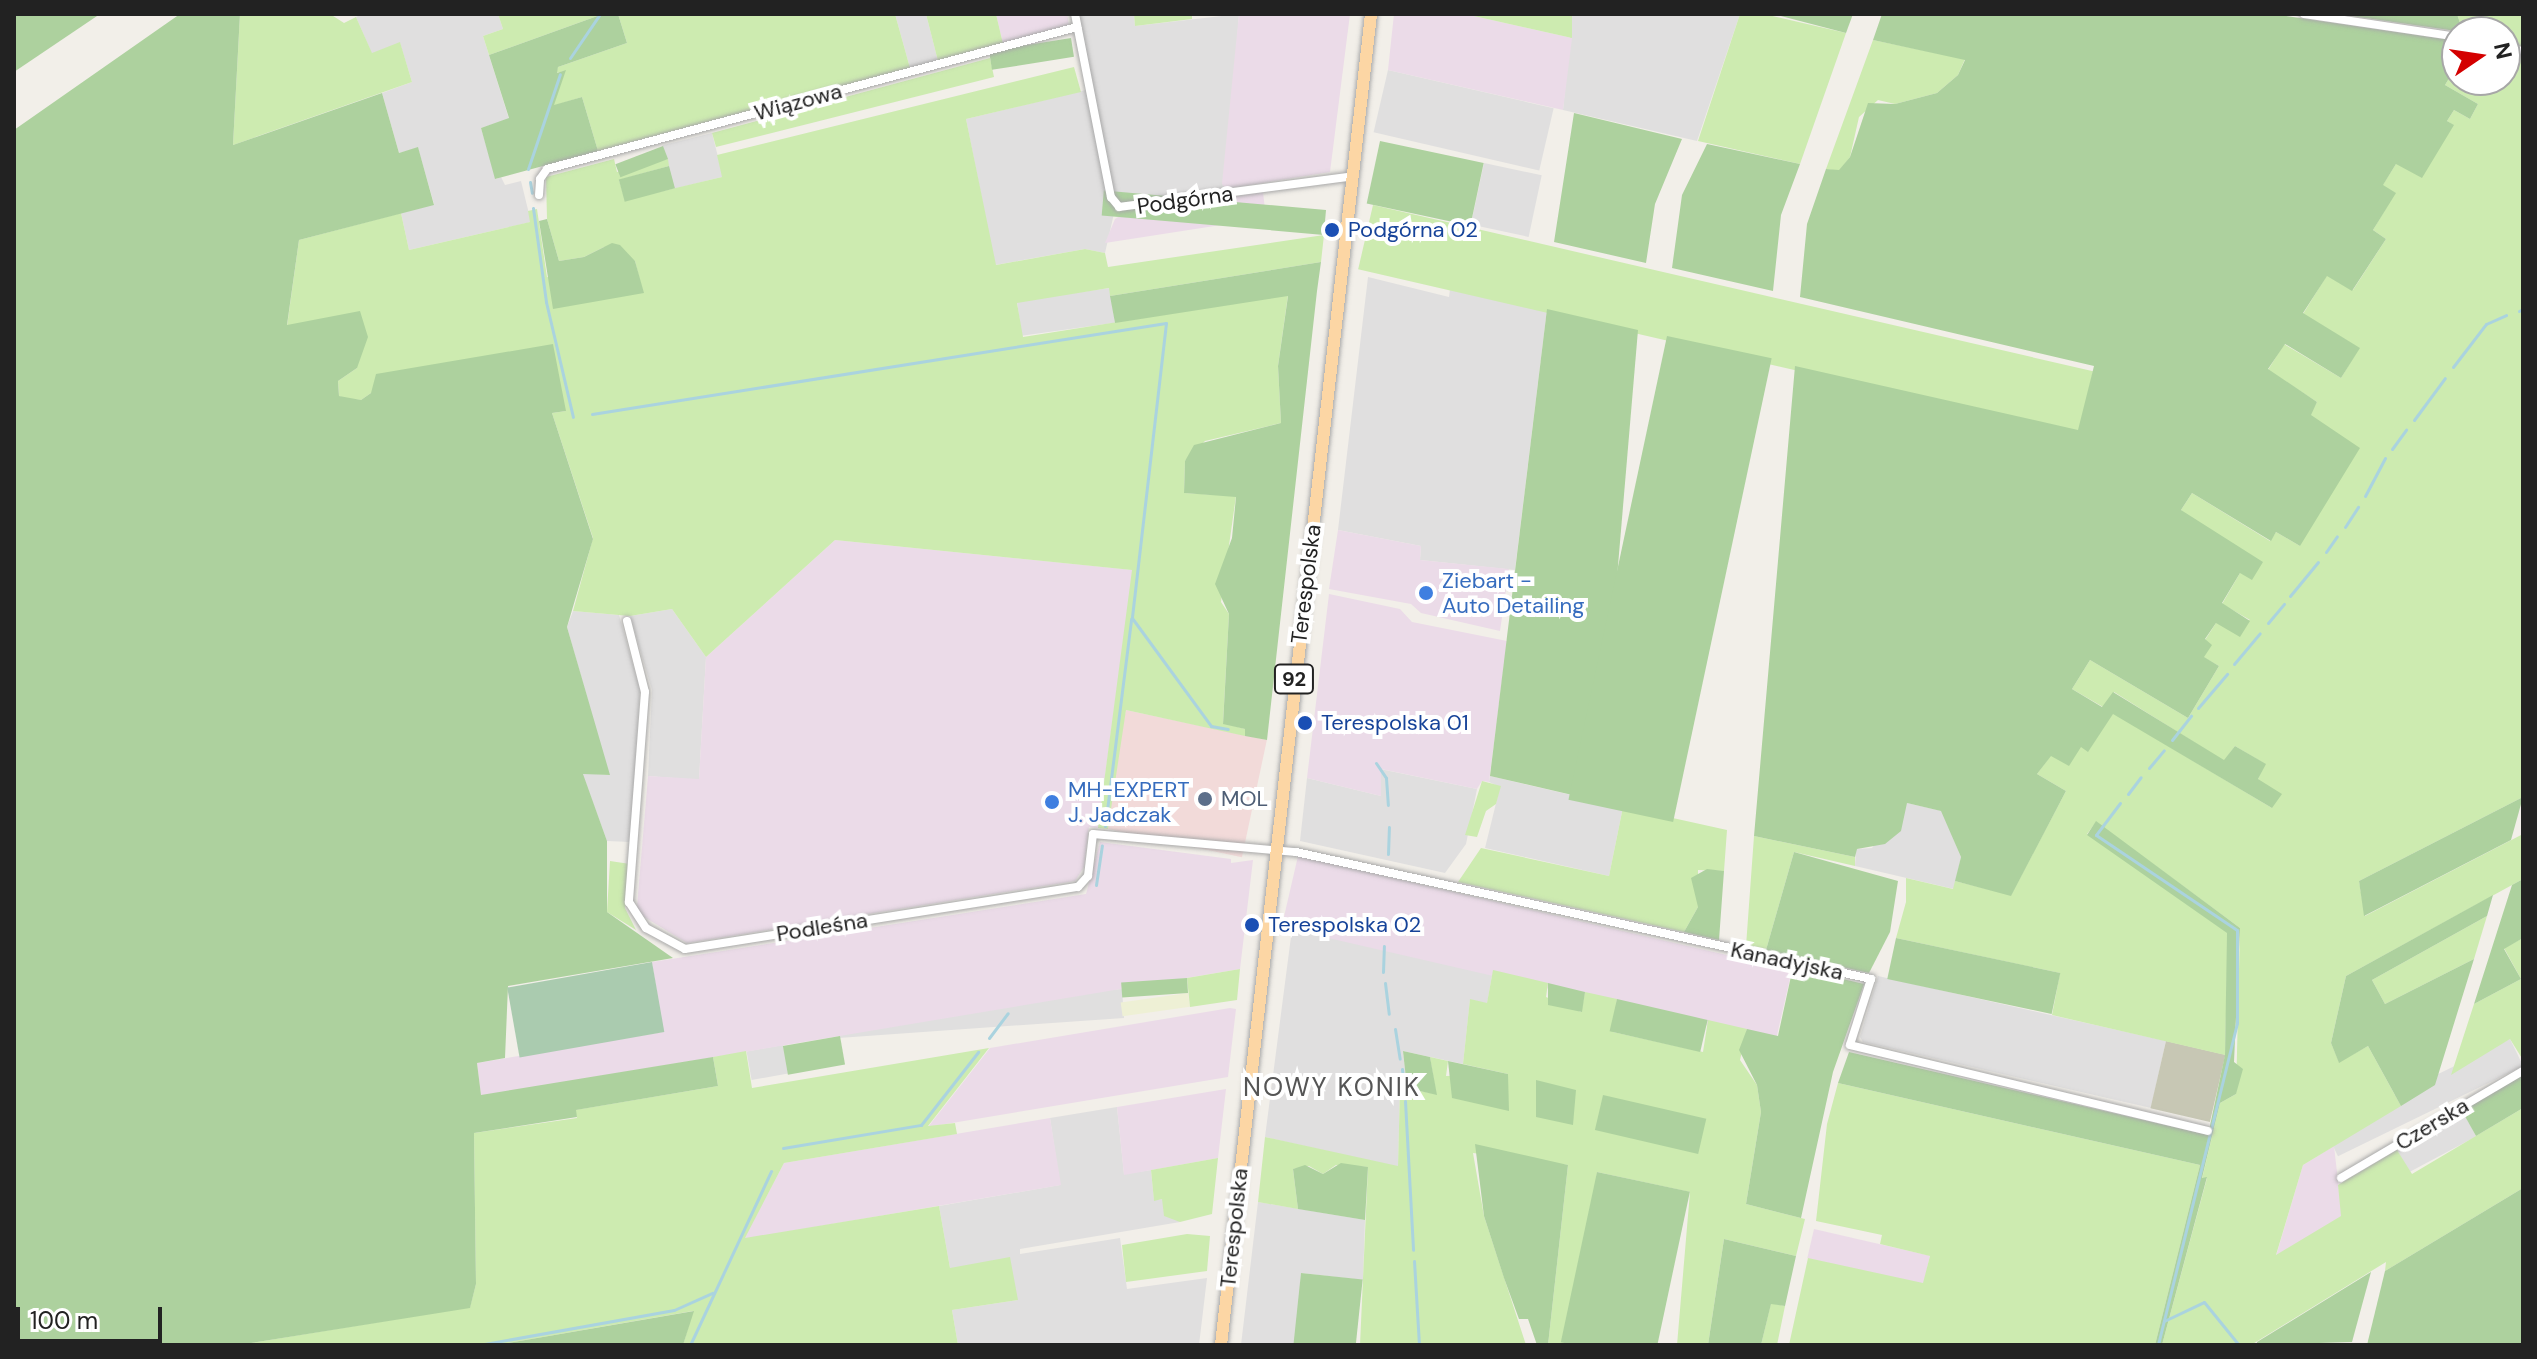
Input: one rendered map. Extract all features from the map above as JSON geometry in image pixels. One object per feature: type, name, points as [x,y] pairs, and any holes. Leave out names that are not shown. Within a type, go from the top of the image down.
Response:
[{"type":"main road","name":"Terespolska","points":[[1221,1345],[1371,14]]},
{"type":"street","name":"Podgórna","points":[[1075,14],[1111,197],[1119,207],[1353,176]]},
{"type":"street","points":[[2304,14],[2441,35]]},
{"type":"street","name":"Wiązowa","points":[[539,195],[540,179],[547,169],[1077,27]]},
{"type":"street","name":"Podleśna","points":[[627,621],[645,692],[629,902],[646,928],[685,949],[1078,887],[1088,876],[1093,834],[1275,851]]},
{"type":"street","name":"Kanadyjska","points":[[1275,851],[1366,865],[1871,979],[1850,1045],[2208,1131]]},
{"type":"street","name":"Czerska","points":[[2341,1178],[2523,1071]]},
{"type":"shaded area","points":[[362,14],[498,14],[503,29],[483,36],[509,119],[481,128],[496,179],[501,177],[505,185],[521,181],[531,222],[409,250],[401,213],[434,204],[418,148],[399,153],[382,93],[412,82],[400,43],[372,54],[356,17]]},
{"type":"shaded area","points":[[895,14],[926,14],[938,61],[910,68]]},
{"type":"shaded area","points":[[996,14],[1067,14],[1069,25],[1003,44]]},
{"type":"shaded area","points":[[1079,14],[1134,14],[1135,26],[1239,14],[1226,189],[1125,205],[1112,192]]},
{"type":"shaded area","points":[[1239,14],[1350,14],[1330,172],[1226,189],[1222,184]]},
{"type":"shaded area","points":[[1394,14],[1465,14],[1572,38],[1563,110],[1388,70]]},
{"type":"shaded area","points":[[1572,14],[1740,14],[1697,141],[1563,110]]},
{"type":"shaded area","points":[[1388,70],[1554,108],[1539,171],[1374,132]]},
{"type":"shaded area","points":[[1086,90],[1115,209],[1105,253],[1085,249],[995,265],[966,119]]},
{"type":"shaded area","points":[[712,133],[723,177],[673,189],[663,145]]},
{"type":"shaded area","points":[[1484,163],[1542,175],[1529,237],[1471,225]]},
{"type":"shaded area","points":[[1263,192],[1266,218],[1105,243],[1115,219],[1125,213]]},
{"type":"shaded area","points":[[1368,277],[1449,297],[1450,289],[1547,309],[1515,570],[1420,560],[1421,546],[1338,530]]},
{"type":"shaded area","points":[[1110,288],[1115,323],[1022,336],[1017,301]]},
{"type":"shaded area","points":[[1338,530],[1421,546],[1420,560],[1509,569],[1500,631],[1421,613],[1411,604],[1329,589]]},
{"type":"shaded area","points":[[835,540],[1133,570],[1098,828],[1089,827],[1084,867],[1075,881],[687,943],[641,915],[637,907],[648,776],[699,779],[706,657]]},
{"type":"shaded area","points":[[1329,594],[1400,609],[1412,622],[1507,641],[1489,782],[1482,781],[1477,789],[1381,769],[1381,796],[1307,778]]},
{"type":"shaded area","points":[[672,609],[706,657],[699,780],[648,776],[652,690],[630,616]]},
{"type":"shaded area","points":[[573,611],[619,615],[640,690],[631,842],[607,841],[582,773],[609,775],[567,627]]},
{"type":"shaded area","points":[[1126,710],[1267,740],[1242,857],[1101,827]]},
{"type":"shaded area","points":[[1380,769],[1477,789],[1466,844],[1445,873],[1300,841],[1307,778],[1381,796]]},
{"type":"shaded area","points":[[1490,776],[1623,807],[1609,876],[1485,848],[1500,787],[1489,782]]},
{"type":"shaded area","points":[[1907,803],[1942,811],[1961,857],[1954,889],[1855,866],[1856,849],[1872,848]]},
{"type":"shaded area","points":[[1100,842],[1231,859],[1231,863],[1253,860],[1240,969],[481,1096],[477,1063],[663,1032],[652,962],[1086,894]]},
{"type":"shaded area","points":[[1298,856],[1792,970],[1776,1041],[1282,927]]},
{"type":"shaded area","points":[[1292,929],[1493,970],[1487,1004],[1470,1000],[1463,1064],[1403,1051],[1407,1088],[1400,1087],[1398,1167],[1265,1137]]},
{"type":"shaded area","points":[[1878,976],[2166,1041],[2151,1108],[1863,1042],[1860,1037]]},
{"type":"shaded area","points":[[1122,989],[1124,1018],[839,1038],[837,1009]]},
{"type":"shaded area","points":[[1188,993],[1190,1007],[1123,1016],[1121,1002]]},
{"type":"shaded area","points":[[1236,1009],[1228,1077],[928,1127],[990,1048]]},
{"type":"shaded area","points":[[2510,1039],[2523,1066],[2338,1156],[2325,1129]]},
{"type":"shaded area","points":[[2166,1041],[2225,1055],[2210,1122],[2150,1108]]},
{"type":"shaded area","points":[[783,1045],[788,1074],[752,1080],[747,1051]]},
{"type":"shaded area","points":[[1226,1089],[1218,1158],[1124,1175],[1117,1107]]},
{"type":"shaded area","points":[[1117,1107],[1124,1174],[1151,1170],[1154,1200],[1162,1199],[1180,1222],[1020,1249],[1020,1254],[1120,1238],[1127,1289],[1207,1278],[1199,1345],[958,1345],[952,1310],[1018,1300],[950,1268],[939,1206],[1060,1185],[1050,1118]]},
{"type":"shaded area","points":[[2462,1110],[2476,1136],[2409,1172],[2395,1146]]},
{"type":"shaded area","points":[[1050,1118],[1061,1185],[744,1239],[784,1163]]},
{"type":"shaded area","points":[[2334,1146],[2342,1216],[2276,1256],[2303,1165]]},
{"type":"shaded area","points":[[1258,1202],[1365,1220],[1363,1280],[1301,1273],[1297,1345],[1241,1345]]},
{"type":"shaded area","points":[[1814,1229],[1930,1256],[1923,1285],[1807,1258]]},
{"type":"green space","points":[[14,14],[100,14],[14,72]]},
{"type":"green space","points":[[180,14],[240,14],[233,145],[382,93],[399,153],[418,147],[434,205],[299,240],[287,325],[360,311],[368,337],[357,368],[338,381],[339,396],[361,400],[371,393],[376,374],[553,344],[566,411],[552,413],[593,539],[567,627],[610,775],[583,774],[607,841],[607,912],[673,958],[508,986],[505,1058],[477,1063],[481,1095],[713,1057],[718,1086],[576,1110],[577,1117],[474,1133],[476,1284],[470,1308],[238,1345],[14,1345],[14,130]]},
{"type":"green space","points":[[240,14],[330,14],[344,23],[356,17],[372,53],[400,42],[412,82],[233,145]]},
{"type":"green space","points":[[498,14],[603,14],[489,55],[483,36],[503,29]]},
{"type":"green space","points":[[603,14],[618,14],[627,43],[558,67],[557,73],[566,70],[554,105],[582,97],[598,151],[495,179],[481,128],[509,118],[489,55]]},
{"type":"green space","points":[[618,14],[895,14],[910,68],[598,151],[582,97],[553,106],[565,71],[556,73],[558,67],[627,43]]},
{"type":"green space","points":[[926,14],[996,14],[1003,44],[938,61]]},
{"type":"green space","points":[[1134,14],[1192,14],[1192,19],[1135,26]]},
{"type":"green space","points":[[1465,14],[1572,14],[1572,38]]},
{"type":"green space","points":[[1740,14],[1764,14],[1846,33],[1800,164],[1698,141]]},
{"type":"green space","points":[[1773,14],[1853,14],[1846,33]]},
{"type":"green space","points":[[1882,14],[2272,14],[2441,39],[2441,96],[2464,96],[2478,104],[2470,119],[2454,110],[2447,121],[2454,125],[2422,178],[2396,164],[2383,185],[2396,193],[2373,230],[2386,239],[2352,291],[2327,276],[2303,313],[2360,348],[2341,378],[2285,344],[2268,369],[2317,402],[2311,415],[2360,448],[2300,546],[2276,532],[2271,541],[2192,493],[2181,510],[2263,562],[2252,580],[2240,573],[2222,603],[2250,621],[2240,637],[2216,623],[2205,639],[2212,645],[2204,657],[2219,666],[2188,718],[2090,660],[2072,689],[2102,707],[2113,692],[2224,760],[2235,746],[2266,764],[2258,779],[2282,794],[2272,808],[2113,714],[2088,752],[2081,747],[2069,766],[2051,756],[2037,774],[2066,791],[2011,896],[1955,881],[1961,857],[1941,811],[1907,803],[1901,831],[1885,844],[1857,849],[1855,857],[1754,836],[1795,366],[2078,430],[2094,366],[1800,297],[1807,224],[1826,169],[1839,170],[1850,157],[1868,103],[1895,104],[1937,93],[1958,75],[1965,60],[1873,40]]},
{"type":"green space","points":[[2338,14],[2457,14],[2441,16],[2441,29]]},
{"type":"green space","points":[[2523,14],[2523,47],[2521,16],[2458,16]]},
{"type":"green space","points":[[1071,38],[1074,57],[992,70],[989,51]]},
{"type":"green space","points":[[1873,40],[1965,59],[1958,75],[1937,93],[1895,104],[1878,100],[1859,117],[1850,157],[1839,171],[1826,169]]},
{"type":"green space","points":[[2523,56],[2523,797],[2359,881],[2365,916],[2523,834],[2523,879],[2346,976],[2331,1043],[2339,1062],[2368,1046],[2401,1106],[2303,1165],[2276,1255],[2341,1216],[2338,1185],[2397,1150],[2412,1174],[2523,1108],[2523,1188],[2385,1271],[2386,1262],[2251,1345],[2162,1345],[2207,1178],[2202,1179],[2220,1103],[2236,1094],[2240,928],[2096,822],[2087,834],[2228,933],[2225,1055],[2052,1015],[2060,973],[1896,938],[1906,902],[1906,878],[1953,889],[1955,881],[2011,895],[2066,791],[2037,774],[2051,755],[2081,746],[2088,751],[2113,713],[2272,808],[2258,779],[2265,764],[2235,746],[2224,761],[2114,692],[2103,707],[2072,689],[2090,660],[2188,718],[2219,666],[2203,657],[2205,640],[2216,623],[2250,620],[2222,604],[2240,573],[2181,510],[2192,493],[2270,541],[2276,532],[2300,546],[2310,415],[2317,402],[2268,370],[2284,344],[2341,378],[2359,348],[2303,314],[2327,275],[2353,290],[2386,239],[2373,230],[2395,193],[2382,186],[2396,164],[2453,125],[2447,121],[2454,110],[2470,119],[2478,104],[2464,96],[2521,96]]},
{"type":"green space","points":[[990,58],[994,77],[716,147],[712,133]]},
{"type":"green space","points":[[1074,67],[1081,92],[966,119],[996,265],[1085,249],[1105,253],[1108,267],[1324,235],[1321,262],[1110,296],[1109,288],[1017,303],[1023,337],[1288,295],[1278,366],[1281,423],[1205,441],[1185,461],[1184,493],[1236,496],[1221,602],[1229,614],[1223,723],[1245,729],[1245,736],[1126,710],[1108,829],[1098,828],[1132,570],[835,540],[706,657],[672,609],[630,616],[573,611],[593,538],[552,413],[566,411],[371,393],[361,400],[346,399],[339,396],[338,381],[357,368],[287,326],[299,240],[401,213],[409,250],[530,222],[528,211],[537,209],[547,277],[643,293],[635,261],[604,247],[584,257],[559,261],[547,219],[546,177],[614,159],[617,172],[668,159],[669,166],[619,180],[625,200],[722,177],[717,155]]},
{"type":"green space","points":[[1574,113],[1682,139],[1655,204],[1646,263],[1554,242]]},
{"type":"green space","points":[[1380,141],[1484,163],[1470,226],[1367,204]]},
{"type":"green space","points":[[1707,144],[1800,164],[1781,215],[1773,291],[1672,268],[1682,195]]},
{"type":"green space","points":[[663,146],[668,159],[620,177],[615,164]]},
{"type":"green space","points":[[669,166],[675,188],[625,202],[619,179]]},
{"type":"green space","points":[[1104,191],[1326,210],[1324,235],[1102,215]]},
{"type":"green space","points":[[1373,205],[2093,371],[2078,436],[1358,269]]},
{"type":"green space","points":[[547,219],[559,261],[584,257],[612,243],[620,245],[635,261],[644,293],[553,309],[539,221]]},
{"type":"green space","points":[[1321,262],[1267,740],[1245,736],[1245,729],[1223,724],[1229,614],[1215,584],[1232,538],[1236,497],[1184,493],[1185,461],[1194,445],[1281,423],[1278,366],[1288,296],[1115,323],[1110,296]]},
{"type":"green space","points":[[1547,309],[1638,330],[1598,801],[1490,776]]},
{"type":"green space","points":[[1667,336],[1772,358],[1673,822],[1568,800]]},
{"type":"green space","points":[[1482,781],[1501,786],[1496,804],[1486,811],[1477,837],[1465,835]]},
{"type":"green space","points":[[2523,797],[2511,840],[2364,916],[2359,881]]},
{"type":"green space","points":[[1623,807],[1727,830],[1724,871],[1698,870],[1698,907],[1684,932],[1458,882],[1481,848],[1609,876]]},
{"type":"green space","points":[[2096,821],[2240,928],[2234,1062],[2243,1069],[2236,1094],[2220,1103],[2202,1178],[2207,1177],[2162,1345],[2155,1345],[2200,1165],[1838,1083],[1849,1052],[2208,1135],[2225,1055],[2227,933],[2087,835]]},
{"type":"green space","points":[[1754,836],[1855,857],[1855,866],[1794,852],[1766,950],[1746,946]]},
{"type":"green space","points":[[1794,852],[1898,881],[1890,932],[1869,973],[1766,950]]},
{"type":"green space","points":[[610,861],[630,864],[625,908],[636,930],[607,912]]},
{"type":"green space","points":[[1707,869],[1724,871],[1719,940],[1684,932],[1698,907],[1691,878]]},
{"type":"green space","points":[[2523,879],[2523,938],[2504,949],[2521,979],[2474,1004],[2512,885]]},
{"type":"green space","points":[[2493,895],[2487,916],[2372,980],[2385,1004],[2474,959],[2435,1085],[2401,1106],[2368,1046],[2339,1063],[2331,1043],[2346,976]]},
{"type":"green space","points":[[2487,916],[2474,959],[2385,1004],[2372,980]]},
{"type":"green space","points":[[1896,938],[2060,973],[2052,1014],[1887,979]]},
{"type":"green space","points":[[2523,938],[2523,1060],[2510,1039],[2451,1075],[2474,1004],[2521,979],[2504,948]]},
{"type":"green space","points":[[652,962],[664,1032],[520,1057],[507,988]]},
{"type":"green space","points":[[1793,967],[1864,984],[1833,1072],[1801,1218],[1746,1204],[1761,1112],[1757,1085],[1739,1050],[1747,1029],[1778,1036]]},
{"type":"green space","points":[[1240,969],[1237,1000],[1190,1007],[1187,978]]},
{"type":"green space","points":[[1493,970],[1548,983],[1546,997],[1581,1012],[1585,992],[1617,999],[1613,1032],[1703,1052],[1708,1020],[1747,1029],[1740,1060],[1757,1085],[1761,1112],[1746,1204],[1805,1219],[1796,1256],[1724,1239],[1708,1345],[1677,1345],[1690,1192],[1597,1172],[1582,1345],[1548,1345],[1568,1165],[1473,1153],[1484,1216],[1526,1345],[1360,1345],[1368,1167],[1336,1165],[1323,1174],[1309,1166],[1293,1169],[1298,1209],[1258,1202],[1265,1137],[1398,1166],[1400,1087],[1436,1094],[1430,1057],[1448,1061],[1446,1076],[1508,1074],[1463,1064],[1470,999],[1487,1003]]},
{"type":"green space","points":[[1187,978],[1188,993],[1122,998],[1121,983]]},
{"type":"green space","points":[[1548,983],[1585,992],[1582,1012],[1548,1005]]},
{"type":"green space","points":[[1617,999],[1708,1020],[1700,1052],[1610,1031]]},
{"type":"green space","points":[[840,1036],[845,1065],[788,1075],[783,1046]]},
{"type":"green space","points":[[989,1048],[928,1126],[955,1123],[957,1134],[784,1163],[745,1238],[939,1206],[950,1268],[1010,1257],[1018,1300],[952,1310],[958,1345],[683,1345],[693,1311],[497,1345],[238,1345],[470,1307],[476,1284],[474,1133],[577,1118],[575,1110],[718,1086],[713,1057],[746,1051],[752,1088]]},
{"type":"green space","points":[[1403,1051],[1430,1057],[1437,1095],[1407,1088]]},
{"type":"green space","points":[[1448,1061],[1508,1074],[1509,1111],[1452,1098]]},
{"type":"green space","points":[[2523,1074],[2523,1108],[2476,1136],[2462,1111]]},
{"type":"green space","points":[[1536,1080],[1576,1090],[1573,1125],[1536,1117]]},
{"type":"green space","points":[[1838,1083],[2200,1165],[2155,1345],[1789,1345],[1808,1258],[1923,1283],[1930,1256],[1880,1244],[1882,1235],[1816,1221],[1827,1124]]},
{"type":"green space","points":[[1603,1095],[1706,1119],[1698,1154],[1595,1130]]},
{"type":"green space","points":[[1475,1144],[1568,1165],[1548,1345],[1537,1345],[1528,1319],[1519,1319],[1504,1278],[1484,1216]]},
{"type":"green space","points":[[1218,1158],[1212,1214],[1180,1222],[1164,1216],[1162,1199],[1154,1201],[1151,1170]]},
{"type":"green space","points":[[1341,1163],[1368,1167],[1365,1220],[1298,1209],[1293,1169],[1305,1165],[1323,1174]]},
{"type":"green space","points":[[1597,1172],[1690,1192],[1657,1345],[1574,1345],[1561,1342]]},
{"type":"green space","points":[[2523,1188],[2523,1345],[2367,1345],[2385,1271]]},
{"type":"green space","points":[[1187,1234],[1210,1236],[1207,1271],[1126,1282],[1122,1245]]},
{"type":"green space","points":[[1724,1239],[1796,1256],[1785,1306],[1771,1304],[1761,1345],[1708,1345]]},
{"type":"green space","points":[[2371,1272],[2352,1342],[2257,1345],[2257,1342]]},
{"type":"green space","points":[[1301,1273],[1363,1279],[1356,1345],[1293,1345]]},
{"type":"green space","points":[[1771,1303],[1785,1306],[1777,1345],[1761,1345]]},
{"type":"green space","points":[[694,1311],[683,1345],[497,1345]]},
{"type":"waterway","points":[[570,58],[600,14]]},
{"type":"waterway","points":[[528,169],[560,74]]},
{"type":"waterway","points":[[530,182],[532,193]]},
{"type":"waterway","points":[[533,208],[546,302],[573,417]]},
{"type":"waterway","points":[[2519,311],[2523,309]]},
{"type":"waterway","points":[[2453,367],[2486,324],[2506,315]]},
{"type":"waterway","points":[[592,414],[1166,323],[1132,618],[1211,726],[1228,729]]},
{"type":"waterway","points":[[2414,420],[2445,378]]},
{"type":"waterway","points":[[2392,449],[2406,430]]},
{"type":"waterway","points":[[2365,496],[2385,458]]},
{"type":"waterway","points":[[2345,527],[2358,507]]},
{"type":"waterway","points":[[2326,552],[2337,536]]},
{"type":"waterway","points":[[2290,596],[2318,562]]},
{"type":"waterway","points":[[2268,623],[2284,604]]},
{"type":"waterway","points":[[1105,826],[1131,619]]},
{"type":"waterway","points":[[2234,664],[2260,633]]},
{"type":"waterway","points":[[2198,708],[2227,674]]},
{"type":"waterway","points":[[2172,740],[2191,716]]},
{"type":"waterway","points":[[2149,768],[2164,750]]},
{"type":"waterway","points":[[1376,763],[1386,778],[1388,805]]},
{"type":"waterway","points":[[2128,794],[2141,777]]},
{"type":"waterway","points":[[2120,803],[2096,835],[2237,930],[2237,1023],[2158,1345]]},
{"type":"waterway","points":[[1388,854],[1389,827]]},
{"type":"waterway","points":[[1096,885],[1102,845]]},
{"type":"waterway","points":[[1383,972],[1384,946]]},
{"type":"waterway","points":[[1385,983],[1389,1014]]},
{"type":"waterway","points":[[989,1038],[1008,1013]]},
{"type":"waterway","points":[[1395,1029],[1400,1059]]},
{"type":"waterway","points":[[783,1148],[921,1125],[978,1052]]},
{"type":"waterway","points":[[1402,1069],[1405,1093]]},
{"type":"waterway","points":[[1405,1101],[1413,1250]]},
{"type":"waterway","points":[[690,1345],[771,1171]]},
{"type":"waterway","points":[[1414,1261],[1419,1345]]},
{"type":"waterway","points":[[479,1345],[674,1310],[712,1293]]},
{"type":"waterway","points":[[2164,1321],[2204,1302],[2239,1345]]},
{"type":"place","name":"Podgórna 02","points":[[1332,230]]},
{"type":"place","name":"Ziebart - Auto Detailing","points":[[1426,593]]},
{"type":"place","name":"Terespolska 01","points":[[1305,723]]},
{"type":"place","name":"MOL","points":[[1205,799]]},
{"type":"place","name":"MH-EXPERT J. Jadczak","points":[[1052,802]]},
{"type":"place","name":"Terespolska 02","points":[[1252,925]]},
{"type":"district","name":"NOWY KONIK","points":[[1332,1088]]}]
